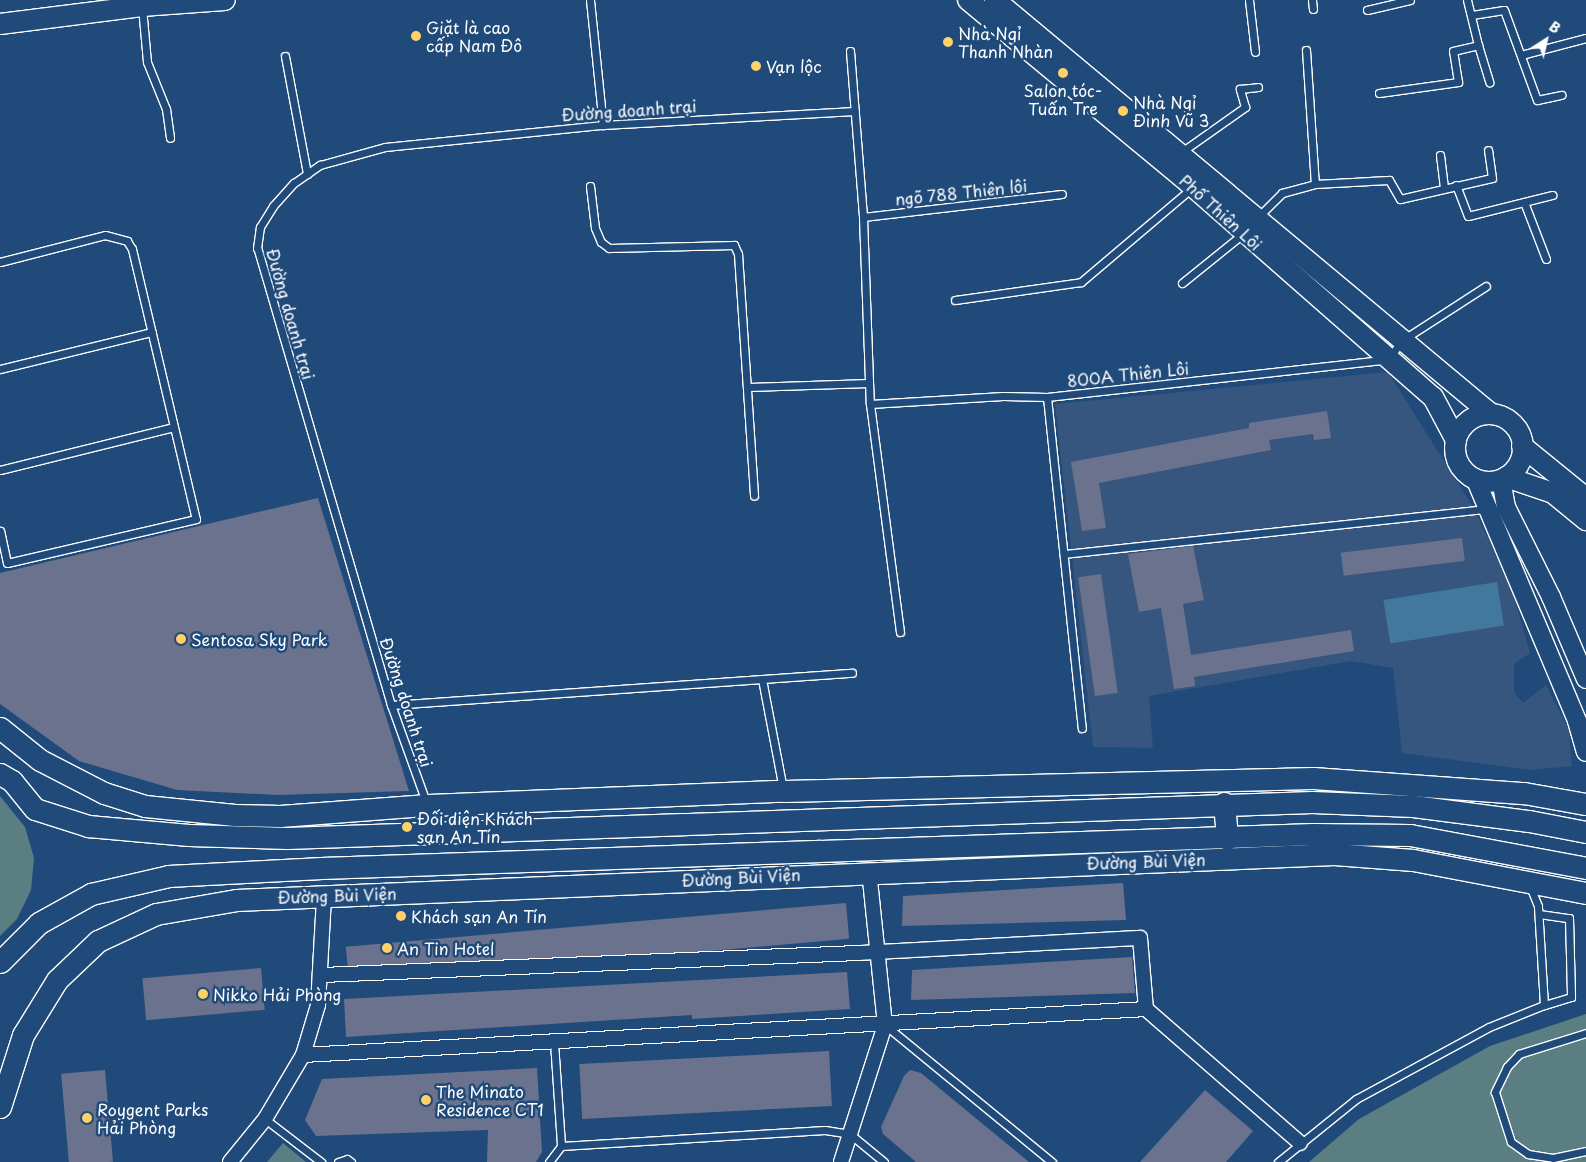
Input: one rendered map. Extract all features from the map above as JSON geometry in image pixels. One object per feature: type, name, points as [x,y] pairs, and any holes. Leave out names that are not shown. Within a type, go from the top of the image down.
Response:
[{"type":"main road","points":[[0,24],[142,6],[225,0]]},
{"type":"main road","name":"Phố Thiên Lôi","points":[[968,0],[1193,187],[1433,397],[1456,440]]},
{"type":"main road","name":"Phố Thiên Lôi","points":[[995,0],[1258,217],[1401,341],[1491,414]]},
{"type":"main road","points":[[1586,498],[1560,488],[1504,478],[1483,481],[1475,478],[1458,463],[1456,440],[1469,421],[1491,414],[1500,416],[1516,428],[1522,446],[1560,488],[1586,520]]},
{"type":"main road","points":[[1504,478],[1519,464],[1522,446]]},
{"type":"main road","points":[[0,728],[40,760],[70,777],[145,806],[280,816],[428,805],[784,792],[1313,778],[1524,793],[1586,804]]},
{"type":"main road","points":[[0,774],[12,781],[35,809],[88,826],[189,835],[287,838],[1224,803],[1413,806],[1529,821],[1586,832]]},
{"type":"main road","points":[[1224,803],[1227,839]]},
{"type":"main road","points":[[280,816],[287,838]]},
{"type":"main road","name":"Đường Bùi Viện","points":[[0,1107],[23,1035],[57,980],[98,940],[156,914],[236,900],[1313,834],[1410,835],[1523,854],[1586,868]]},
{"type":"main road","name":"Đường Bùi Viện","points":[[1,963],[39,923],[91,894],[123,884],[169,876],[321,868],[1334,854],[1413,860],[1526,880],[1586,893]]},
{"type":"main road","points":[[1523,854],[1526,880]]},
{"type":"main road","points":[[321,868],[324,896]]},
{"type":"street","points":[[1475,478],[1577,721],[1586,752]]},
{"type":"street","points":[[1504,478],[1506,507],[1551,596],[1586,679]]},
{"type":"street","points":[[841,1162],[885,1025],[879,952],[868,861]]},
{"type":"street","points":[[230,1162],[266,1119],[303,1054],[318,1005],[322,975],[324,896]]},
{"type":"street","points":[[322,975],[879,952],[1140,938],[1146,1009],[1300,1143]]},
{"type":"street","points":[[303,1054],[885,1025],[1146,1009]]},
{"type":"lane","points":[[590,0],[603,125]]},
{"type":"lane","points":[[1249,0],[1255,52]]},
{"type":"lane","points":[[1312,0],[1313,9]]},
{"type":"lane","points":[[1368,10],[1410,0]]},
{"type":"lane","points":[[1467,0],[1489,82]]},
{"type":"lane","points":[[142,6],[147,62],[166,109],[170,138]]},
{"type":"lane","points":[[1472,15],[1504,10],[1537,100],[1561,95]]},
{"type":"lane","points":[[1521,55],[1586,38]]},
{"type":"lane","points":[[1379,93],[1458,82],[1453,51],[1478,45]]},
{"type":"lane","points":[[1306,50],[1316,184]]},
{"type":"lane","points":[[850,51],[863,217],[870,404],[900,632]]},
{"type":"lane","points":[[285,56],[307,174]]},
{"type":"lane","points":[[1180,153],[1245,108],[1240,89],[1258,87]]},
{"type":"lane","name":"Đường doanh trại","points":[[428,805],[391,705],[257,248],[260,227],[273,206],[307,174],[320,165],[350,154],[385,147],[603,125],[854,111]]},
{"type":"lane","points":[[1258,217],[1282,193],[1316,184],[1389,180],[1400,199],[1492,178],[1488,150]]},
{"type":"lane","points":[[1440,155],[1444,188]]},
{"type":"lane","points":[[1456,185],[1468,216],[1552,195]]},
{"type":"lane","points":[[590,186],[595,228],[601,242],[609,248],[734,245],[738,254],[749,387],[754,495]]},
{"type":"lane","points":[[955,300],[1081,282],[1193,187]]},
{"type":"lane","name":"ngõ 788 Thiên lôi","points":[[863,217],[1062,194]]},
{"type":"lane","points":[[1524,202],[1546,259]]},
{"type":"lane","points":[[1182,283],[1244,233]]},
{"type":"lane","points":[[0,262],[105,235],[116,236],[127,241],[132,249],[196,519],[7,563],[0,531]]},
{"type":"lane","points":[[1389,359],[1401,341],[1486,286]]},
{"type":"lane","points":[[0,369],[152,332]]},
{"type":"lane","name":"800A Thiên Lôi","points":[[870,404],[1004,396],[1046,397],[1389,359]]},
{"type":"lane","points":[[749,387],[869,383]]},
{"type":"lane","points":[[1046,397],[1082,728]]},
{"type":"lane","points":[[0,470],[174,427]]},
{"type":"lane","points":[[1064,554],[1488,509]]},
{"type":"lane","points":[[391,705],[852,673]]},
{"type":"lane","points":[[762,679],[784,792]]},
{"type":"lane","points":[[1526,880],[1534,890],[1539,914],[1544,1005]]},
{"type":"lane","points":[[1278,1162],[1356,1099],[1421,1062],[1489,1027],[1544,1005],[1571,997],[1569,918],[1539,914]]},
{"type":"lane","points":[[885,1025],[1052,1162]]},
{"type":"lane","points":[[1586,1033],[1519,1054],[1507,1067],[1495,1092],[1511,1142],[1528,1154],[1553,1158],[1586,1151]]},
{"type":"lane","points":[[549,1162],[561,1146],[554,1042]]},
{"type":"lane","points":[[266,1119],[321,1162]]},
{"type":"lane","points":[[561,1146],[825,1130],[850,1134],[884,1162]]},
{"type":"lane","points":[[338,1162],[348,1159],[350,1162]]},
{"type":"shaded area","points":[[1388,372],[1473,507],[1511,587],[1530,653],[1514,664],[1514,693],[1523,703],[1546,685],[1569,730],[1572,766],[1530,770],[1402,753],[1393,668],[1351,661],[1149,696],[1153,748],[1093,747],[1055,404]]},
{"type":"shaded area","points":[[1497,582],[1504,625],[1390,643],[1383,600]]},
{"type":"green space","points":[[0,796],[25,827],[34,858],[31,890],[17,919],[0,936]]},
{"type":"green space","points":[[1586,1014],[1586,1162],[1309,1162],[1359,1119],[1490,1046]]},
{"type":"green space","points":[[283,1143],[306,1162],[267,1162]]},
{"type":"building","points":[[1327,411],[1331,438],[1314,440],[1313,434],[1269,440],[1271,450],[1099,483],[1106,528],[1082,531],[1071,462],[1249,428],[1249,423]]},
{"type":"building","name":"Sentosa Sky Park","points":[[318,498],[409,791],[278,795],[177,790],[79,761],[0,704],[0,573]]},
{"type":"building","points":[[1462,538],[1465,561],[1344,576],[1341,553]]},
{"type":"building","points":[[1193,546],[1204,600],[1183,604],[1191,655],[1351,630],[1354,651],[1194,677],[1195,686],[1174,689],[1161,608],[1139,612],[1128,554]]},
{"type":"building","points":[[1101,574],[1118,693],[1095,696],[1078,577]]},
{"type":"building","points":[[1123,883],[1126,920],[902,926],[903,896]]},
{"type":"building","points":[[846,903],[849,939],[349,983],[346,947]]},
{"type":"building","points":[[1132,957],[1135,993],[911,1000],[912,970]]},
{"type":"building","name":"Nikko Hải Phòng","points":[[261,968],[265,1010],[146,1020],[142,978]]},
{"type":"building","points":[[847,972],[850,1009],[692,1019],[692,1015],[346,1037],[344,999]]},
{"type":"building","points":[[829,1051],[832,1106],[582,1119],[579,1064]]},
{"type":"building","name":"The Minato Residence CT1","points":[[537,1068],[542,1152],[536,1162],[487,1162],[488,1130],[316,1136],[305,1120],[322,1079]]},
{"type":"building","name":"Roygent Parks Hải Phòng","points":[[105,1070],[113,1162],[69,1162],[61,1074]]},
{"type":"building","points":[[910,1070],[921,1073],[1029,1162],[916,1162],[883,1134],[881,1127],[904,1076]]},
{"type":"building","points":[[1205,1090],[1253,1131],[1226,1162],[1140,1162]]},
{"type":"place","name":"Giặt là cao cấp Nam Đô","points":[[416,36]]},
{"type":"place","name":"Nhà Ngỉ Thanh Nhàn","points":[[948,42]]},
{"type":"place","name":"Vạn lộc","points":[[756,66]]},
{"type":"place","name":"Salon tóc- Tuấn Tre","points":[[1063,73]]},
{"type":"place","name":"Nhà Ngỉ Đình Vũ 3","points":[[1123,111]]},
{"type":"place","name":"Sentosa Sky Park","points":[[181,639]]},
{"type":"place","name":"Đối diện Khách sạn An Tín","points":[[407,827]]},
{"type":"place","name":"Khách sạn An Tín","points":[[401,916]]},
{"type":"place","name":"An Tin Hotel","points":[[387,948]]},
{"type":"place","name":"Nikko Hải Phòng","points":[[203,994]]},
{"type":"place","name":"The Minato Residence CT1","points":[[426,1100]]},
{"type":"place","name":"Roygent Parks Hải Phòng","points":[[87,1118]]}]
